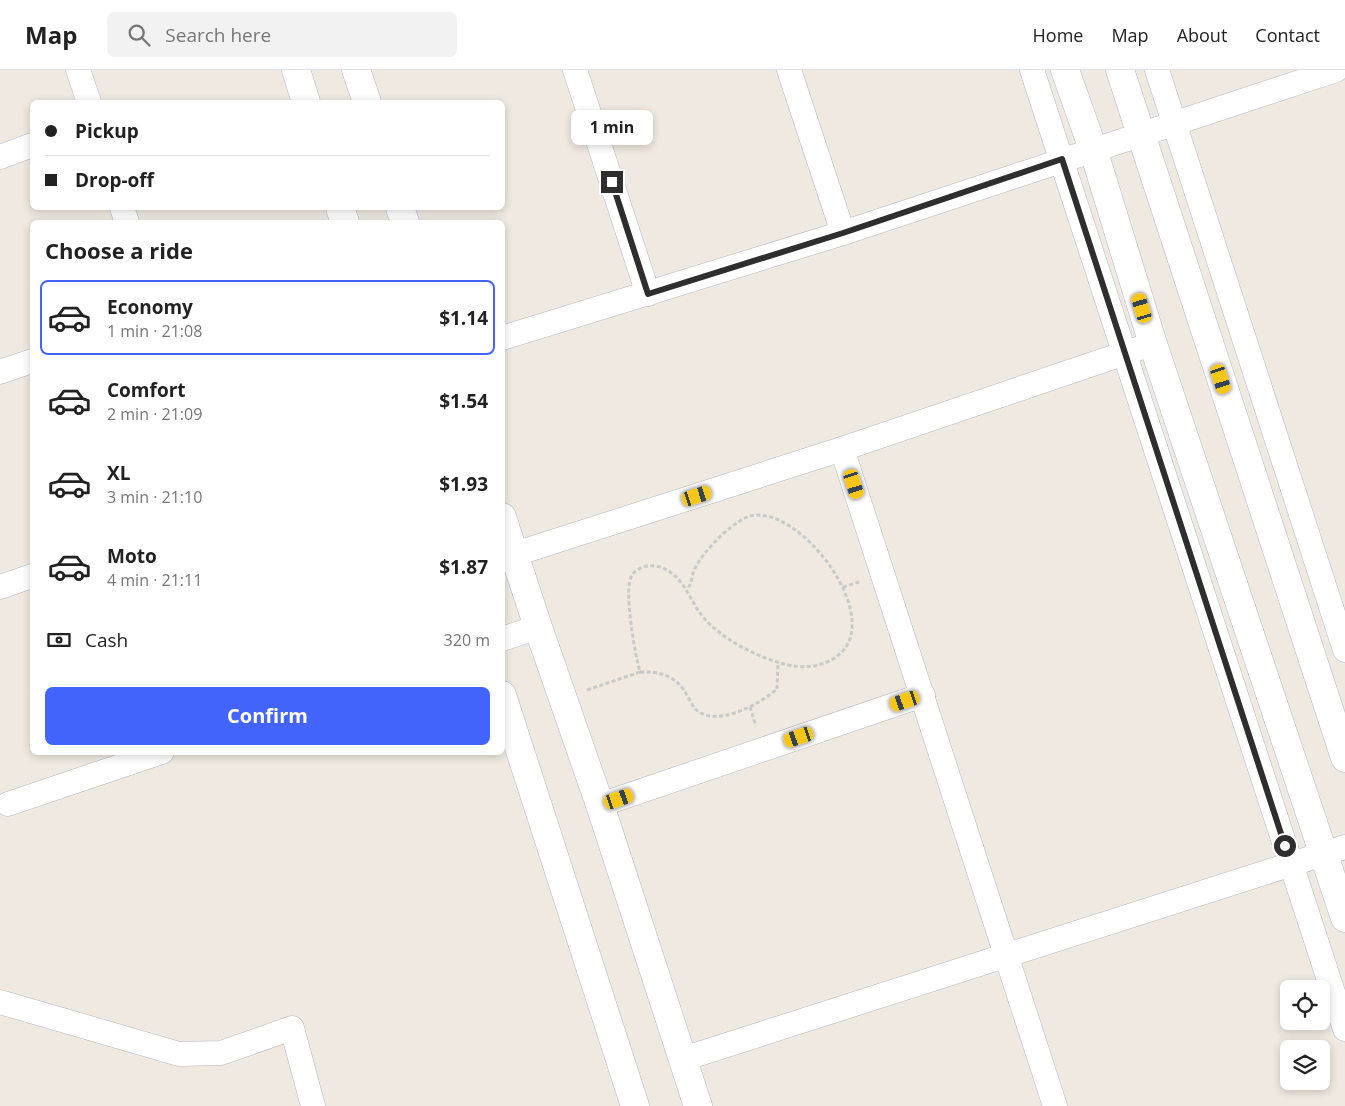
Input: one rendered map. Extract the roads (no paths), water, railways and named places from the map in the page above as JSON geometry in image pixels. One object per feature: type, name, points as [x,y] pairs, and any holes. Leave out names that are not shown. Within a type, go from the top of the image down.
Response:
[{"type":"street","points":[[78,70],[87,100]]},
{"type":"street","points":[[296,70],[305,100]]},
{"type":"street","points":[[356,70],[366,100]]},
{"type":"street","points":[[575,70],[648,294]]},
{"type":"street","points":[[789,70],[843,233]]},
{"type":"street","points":[[1032,70],[1345,1029]]},
{"type":"street","points":[[1065,70],[1092,149],[1153,344],[1335,851],[1345,918]]},
{"type":"street","points":[[1120,70],[1345,758]]},
{"type":"street","points":[[1157,70],[1345,650]]},
{"type":"street","points":[[505,337],[843,233],[1092,149],[1336,70]]},
{"type":"street","points":[[0,157],[30,146]]},
{"type":"street","points":[[515,554],[842,449],[1153,344]]},
{"type":"street","points":[[0,372],[30,362]]},
{"type":"street","points":[[842,449],[1055,1106]]},
{"type":"street","points":[[505,526],[600,805],[698,1106]]},
{"type":"street","points":[[0,587],[30,577]]},
{"type":"street","points":[[505,638],[538,627]]},
{"type":"street","points":[[600,805],[923,695]]},
{"type":"street","points":[[505,704],[636,1106]]},
{"type":"street","points":[[8,804],[153,755]]},
{"type":"street","points":[[683,1059],[1335,851]]},
{"type":"street","points":[[0,1002],[179,1054],[221,1053],[292,1028],[312,1106]]}]
